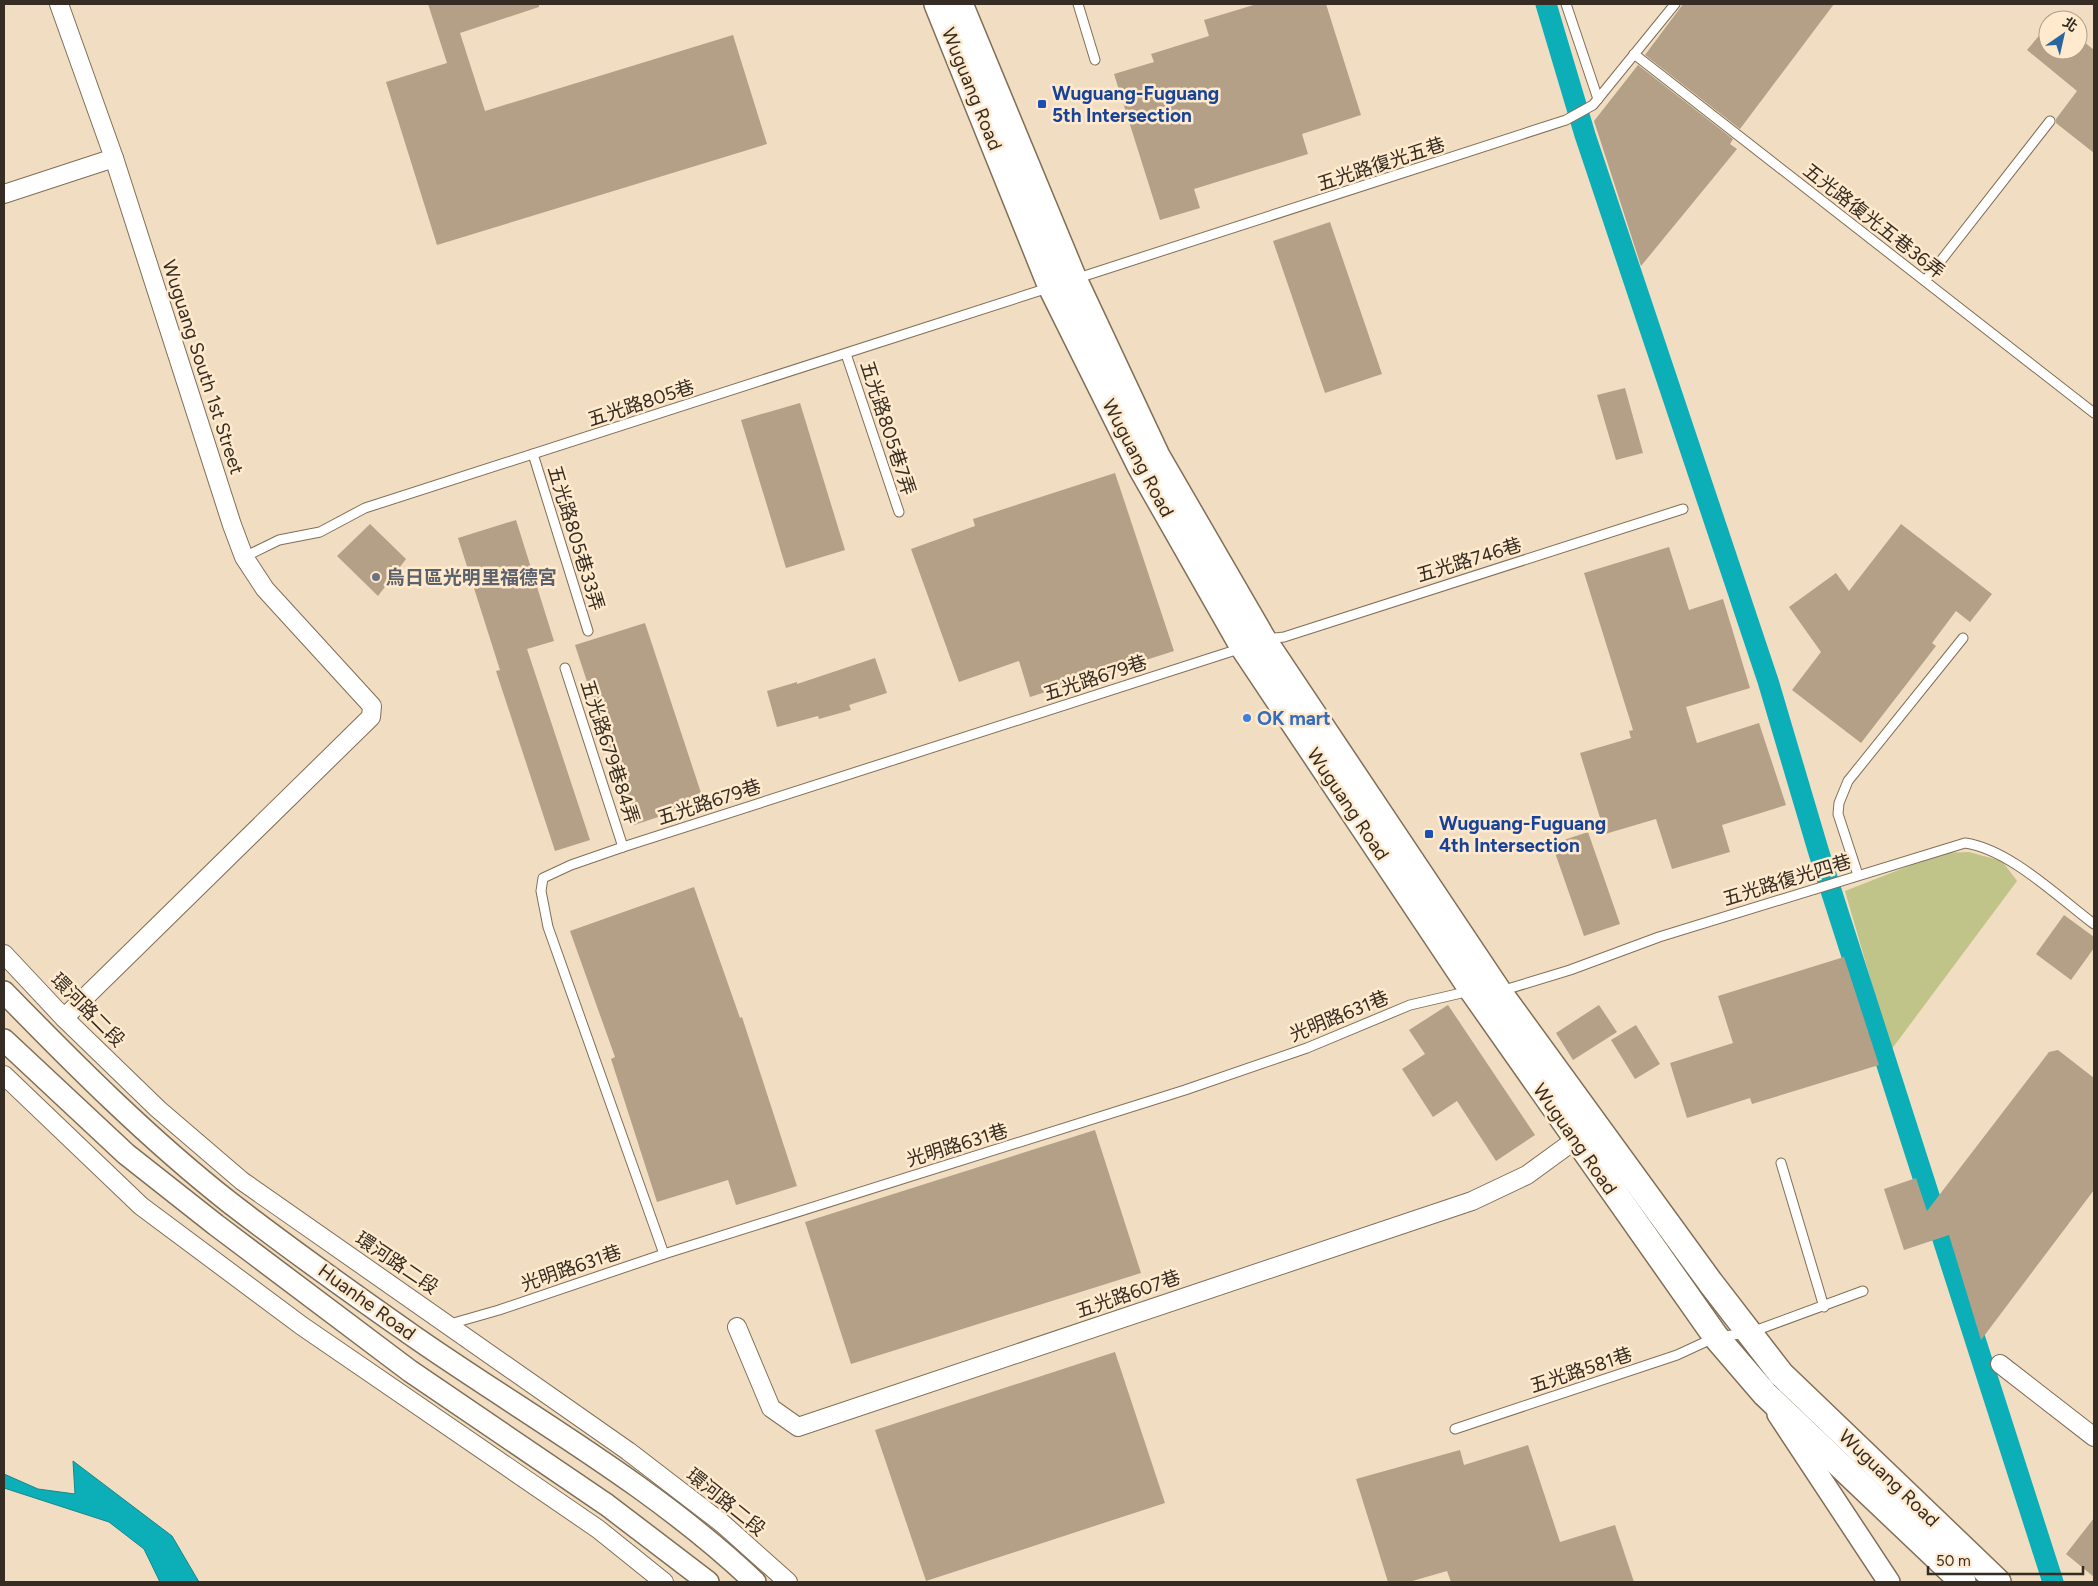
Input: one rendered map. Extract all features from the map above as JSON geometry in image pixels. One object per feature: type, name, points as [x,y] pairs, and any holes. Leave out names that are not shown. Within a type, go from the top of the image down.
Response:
[{"type":"main road","name":"Wuguang Road","points":[[937,4],[1062,283],[1140,466],[1253,643],[1485,991],[1575,1140],[1716,1337],[1764,1394],[1963,1582]]},
{"type":"main road","name":"Wuguang Road","points":[[960,4],[1062,283]]},
{"type":"main road","name":"Wuguang Road","points":[[1485,991],[1781,1374],[1998,1582]]},
{"type":"street","name":"Wuguang South 1st Street","points":[[59,4],[114,158],[244,557],[264,589],[372,706],[371,717],[64,1018]]},
{"type":"street","points":[[4,194],[114,158]]},
{"type":"street","name":"環河路二段","points":[[4,954],[64,1018],[158,1109],[242,1180],[450,1324],[628,1451],[723,1524],[788,1582]]},
{"type":"street","name":"Huanhe Road","points":[[4,992],[60,1050],[145,1129],[228,1201],[416,1338],[593,1456],[691,1528],[755,1582]]},
{"type":"street","name":"Huanhe Road","points":[[4,1040],[126,1154],[216,1225],[410,1370],[607,1505],[708,1582]]},
{"type":"street","points":[[4,1074],[141,1206],[302,1326],[598,1529],[664,1582]]},
{"type":"street","name":"五光路607巷","points":[[737,1327],[771,1408],[798,1427],[1472,1201],[1527,1175],[1575,1140]]},
{"type":"street","points":[[2000,1364],[2094,1437]]},
{"type":"street","points":[[1764,1394],[1781,1374]]},
{"type":"street","name":"Wuguang Road","points":[[1764,1394],[1889,1582]]},
{"type":"lane","points":[[1078,4],[1094,60]]},
{"type":"lane","points":[[1566,4],[1596,102]]},
{"type":"lane","name":"五光路復光五巷","points":[[1062,283],[1566,120],[1596,102],[1674,4]]},
{"type":"lane","name":"五光路復光五巷36弄","points":[[1634,54],[2094,413]]},
{"type":"lane","points":[[1925,281],[2050,121]]},
{"type":"lane","name":"五光路805巷","points":[[244,557],[279,540],[320,532],[365,508],[1062,283]]},
{"type":"lane","name":"五光路805巷7弄","points":[[846,354],[899,512]]},
{"type":"lane","name":"五光路805巷33弄","points":[[533,454],[588,631]]},
{"type":"lane","name":"五光路746巷","points":[[1253,643],[1284,637],[1683,509]]},
{"type":"lane","points":[[1858,875],[1838,814],[1843,792],[1848,782],[1963,638]]},
{"type":"lane","name":"五光路679巷","points":[[664,1254],[548,927],[541,892],[543,878],[623,847],[1253,643]]},
{"type":"lane","name":"五光路679巷84弄","points":[[565,668],[623,847]]},
{"type":"lane","name":"五光路復光四巷","points":[[1485,991],[1570,970],[1659,937],[1965,842],[1979,844],[2003,855],[2094,924]]},
{"type":"lane","name":"光明路631巷","points":[[450,1324],[499,1310],[664,1254],[1185,1090],[1307,1048],[1410,1005],[1485,991]]},
{"type":"lane","points":[[1781,1163],[1824,1307]]},
{"type":"lane","name":"五光路581巷","points":[[1455,1429],[1677,1355],[1716,1337],[1749,1333],[1824,1307],[1863,1291]]},
{"type":"green space","points":[[1969,852],[2002,861],[2017,881],[1891,1050],[1845,891],[1942,853]]},
{"type":"water","points":[[73,1461],[172,1536],[199,1582],[160,1582],[144,1549],[109,1522],[4,1488],[4,1474],[38,1489],[75,1494]]},
{"type":"building","points":[[428,4],[539,4],[539,7],[460,33],[485,111],[733,35],[767,144],[437,245],[386,82],[447,63]]},
{"type":"building","points":[[1257,4],[1326,4],[1361,115],[1302,134],[1308,154],[1194,189],[1200,208],[1160,220],[1114,74],[1154,62],[1151,54],[1209,36],[1204,20]]},
{"type":"building","points":[[1683,4],[1834,4],[1740,129],[1645,55]]},
{"type":"building","points":[[2038,37],[2038,59],[2027,50]]},
{"type":"building","points":[[2088,45],[2094,50],[2094,153],[2056,123],[2056,119],[2077,91],[2039,60],[2088,60]]},
{"type":"building","points":[[1638,65],[1733,139],[1730,144],[1737,149],[1641,266],[1594,121]]},
{"type":"building","points":[[1330,222],[1382,374],[1325,393],[1273,241]]},
{"type":"building","points":[[1625,388],[1643,453],[1616,460],[1597,395]]},
{"type":"building","points":[[800,403],[845,550],[786,568],[741,420]]},
{"type":"building","points":[[1115,473],[1174,651],[1030,697],[1019,661],[959,682],[911,549],[975,526],[973,519]]},
{"type":"building","points":[[516,520],[554,641],[527,649],[590,840],[555,851],[496,671],[500,670],[458,538]]},
{"type":"building","name":"烏日區光明里福德宮","points":[[370,524],[406,559],[378,596],[337,556]]},
{"type":"building","points":[[1901,524],[1992,594],[1970,622],[1956,611],[1932,643],[1936,646],[1861,743],[1792,690],[1821,652],[1789,607],[1836,573],[1849,591]]},
{"type":"building","points":[[1669,547],[1689,610],[1723,599],[1750,688],[1686,707],[1697,743],[1759,723],[1786,805],[1722,825],[1730,852],[1672,869],[1656,819],[1605,834],[1580,753],[1631,738],[1629,731],[1633,730],[1584,573]]},
{"type":"building","points":[[645,623],[704,802],[634,825],[575,645]]},
{"type":"building","points":[[875,658],[887,693],[849,705],[851,710],[819,719],[818,716],[777,727],[767,691],[797,682],[797,684]]},
{"type":"building","points":[[1588,832],[1620,924],[1584,936],[1552,844]]},
{"type":"building","points":[[694,887],[740,1018],[742,1017],[797,1186],[736,1205],[728,1180],[657,1202],[611,1059],[615,1057],[570,931]]},
{"type":"building","points":[[2064,915],[2094,937],[2094,948],[2071,980],[2036,954]]},
{"type":"building","points":[[1844,957],[1879,1065],[1752,1104],[1750,1098],[1687,1118],[1670,1063],[1733,1043],[1718,996]]},
{"type":"building","points":[[1448,1005],[1535,1135],[1496,1161],[1457,1101],[1433,1117],[1402,1069],[1425,1054],[1409,1030]]},
{"type":"building","points":[[1599,1005],[1617,1032],[1573,1060],[1556,1033]]},
{"type":"building","points":[[1636,1025],[1660,1064],[1635,1079],[1611,1040]]},
{"type":"building","points":[[2058,1050],[2094,1078],[2094,1190],[1981,1340],[1949,1235],[1904,1250],[1884,1189],[1916,1178],[1927,1211],[2049,1052]]},
{"type":"building","points":[[1095,1130],[1141,1273],[851,1364],[805,1222]]},
{"type":"building","points":[[1115,1352],[1165,1503],[926,1581],[875,1430]]},
{"type":"building","points":[[1528,1445],[1560,1542],[1615,1525],[1634,1582],[1451,1582],[1447,1571],[1409,1582],[1388,1582],[1356,1479],[1460,1450],[1464,1465]]},
{"type":"building","points":[[2094,1518],[2094,1577],[2066,1554]]},
{"type":"waterway","points":[[1546,4],[1585,135],[1768,681],[1819,853],[2053,1582]]},
{"type":"place","name":"Wuguang-Fuguang 5th Intersection","points":[[1042,104]]},
{"type":"place","name":"烏日區光明里福德宮","points":[[376,577]]},
{"type":"place","name":"OK mart","points":[[1247,718]]},
{"type":"place","name":"Wuguang-Fuguang 4th Intersection","points":[[1429,834]]}]
